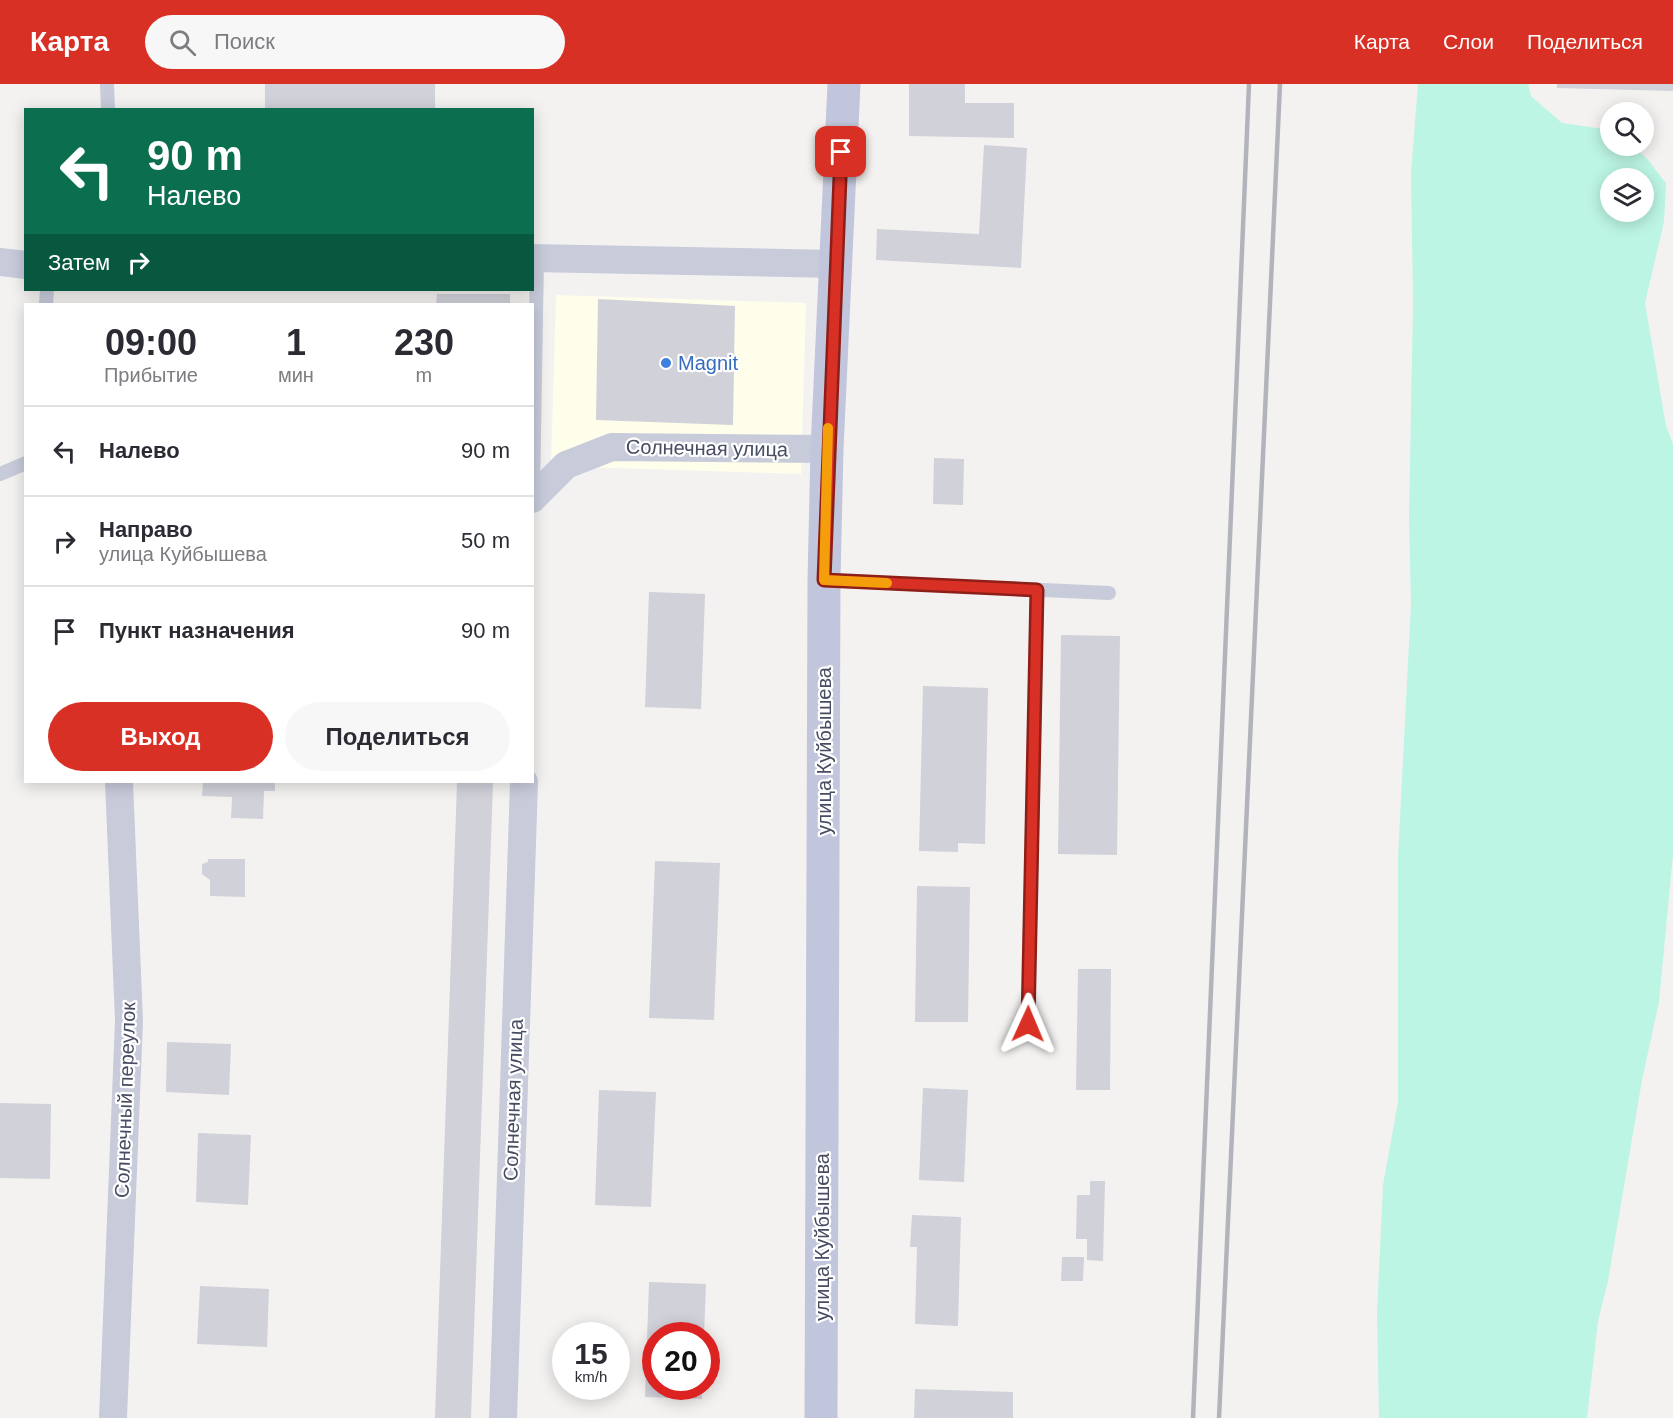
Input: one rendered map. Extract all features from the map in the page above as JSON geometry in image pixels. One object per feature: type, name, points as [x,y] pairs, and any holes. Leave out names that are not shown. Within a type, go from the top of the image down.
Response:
[{"type":"street","name":"улица Куйбышева","points":[[821,1418],[824,580],[827,449],[844,84]]},
{"type":"street","points":[[535,258],[836,264]]},
{"type":"street","points":[[0,262],[24,265]]},
{"type":"street","name":"Солнечная улица","points":[[534,497],[566,465],[612,447],[827,449]]},
{"type":"street","name":"Солнечный переулок","points":[[113,1418],[129,1021],[119,783]]},
{"type":"street","name":"Солнечная улица","points":[[503,1418],[524,783]]},
{"type":"lane","points":[[107,84],[108,108]]},
{"type":"lane","points":[[534,338],[535,258]]},
{"type":"lane","points":[[0,474],[24,463]]},
{"type":"lane","points":[[824,580],[1109,593]]},
{"type":"lane","points":[[1028,1024],[1037,590]]},
{"type":"shaded area","points":[[556,295],[806,303],[801,474],[551,466]]},
{"type":"green space","points":[[1418,84],[1528,84],[1531,96],[1562,123],[1600,128],[1600,156],[1644,156],[1649,161],[1666,183],[1664,222],[1645,303],[1666,426],[1673,444],[1673,854],[1659,1002],[1642,1080],[1608,1281],[1598,1321],[1587,1418],[1379,1418],[1377,1313],[1383,1185],[1398,1102],[1398,857],[1411,604],[1409,518],[1413,303],[1411,173]]},
{"type":"building","points":[[265,84],[435,84],[435,108],[265,108]]},
{"type":"building","points":[[909,84],[965,84],[965,103],[1014,103],[1014,138],[909,136]]},
{"type":"building","points":[[1557,84],[1673,84],[1673,91],[1557,88]]},
{"type":"building","points":[[984,145],[1027,148],[1021,268],[876,260],[877,229],[979,234]]},
{"type":"building","points":[[437,294],[510,294],[510,303],[436,303]]},
{"type":"building","name":"Magnit","points":[[598,299],[735,306],[733,425],[596,420]]},
{"type":"building","points":[[934,458],[964,459],[963,505],[933,504]]},
{"type":"building","points":[[649,592],[705,594],[701,709],[645,707]]},
{"type":"building","points":[[1061,635],[1120,636],[1117,855],[1058,854]]},
{"type":"building","points":[[923,686],[988,688],[985,844],[958,843],[958,852],[919,851]]},
{"type":"building","points":[[203,783],[275,783],[275,791],[264,791],[263,819],[231,818],[232,797],[202,796]]},
{"type":"building","points":[[457,783],[493,783],[471,1418],[435,1418]]},
{"type":"building","points":[[208,859],[245,859],[245,897],[210,896],[210,880],[202,874],[202,864],[208,862]]},
{"type":"building","points":[[655,861],[720,863],[714,1020],[649,1018]]},
{"type":"building","points":[[917,886],[970,887],[968,1022],[915,1022]]},
{"type":"building","points":[[1078,969],[1111,969],[1110,1090],[1076,1090]]},
{"type":"building","points":[[167,1042],[231,1044],[229,1095],[166,1092]]},
{"type":"building","points":[[923,1088],[968,1090],[964,1182],[919,1180]]},
{"type":"building","points":[[599,1090],[656,1092],[651,1207],[595,1205]]},
{"type":"building","points":[[0,1103],[51,1104],[50,1179],[0,1178]]},
{"type":"building","points":[[198,1133],[251,1135],[248,1205],[196,1202]]},
{"type":"building","points":[[1090,1181],[1105,1181],[1103,1261],[1087,1260],[1087,1239],[1076,1239],[1077,1195],[1090,1195]]},
{"type":"building","points":[[912,1215],[961,1217],[958,1326],[915,1324],[917,1247],[910,1247]]},
{"type":"building","points":[[1062,1257],[1084,1257],[1083,1281],[1061,1281]]},
{"type":"building","points":[[649,1282],[706,1284],[705,1322],[648,1322]]},
{"type":"building","points":[[200,1286],[269,1289],[267,1347],[197,1344]]},
{"type":"building","points":[[915,1389],[1013,1392],[1013,1418],[914,1418]]},
{"type":"railway","points":[[1193,1418],[1249,84]]},
{"type":"railway","points":[[1219,1418],[1280,84]]},
{"type":"slow traffic","points":[[828,428],[824,580],[887,583]]},
{"type":"place","name":"Magnit","points":[[666,363]]},
{"type":"route","points":[[841,152],[827,449],[824,580],[1037,590],[1028,1024]]}]
